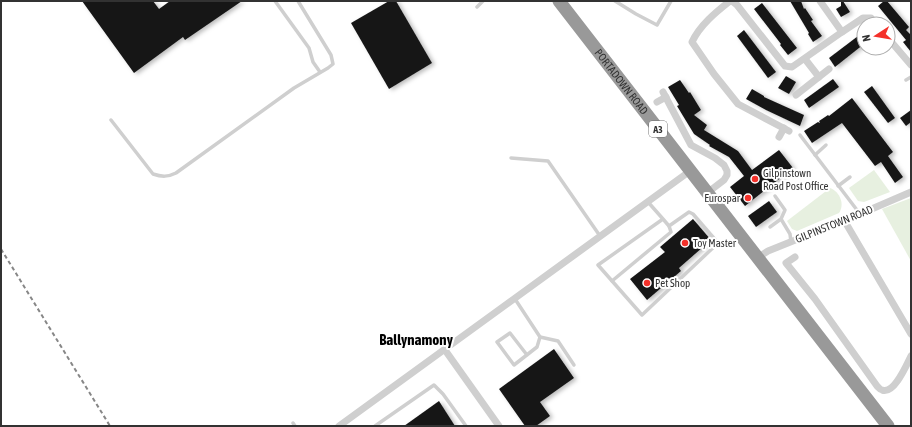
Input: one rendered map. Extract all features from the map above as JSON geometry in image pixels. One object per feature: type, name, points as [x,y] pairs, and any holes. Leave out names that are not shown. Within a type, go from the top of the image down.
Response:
[{"type":"highway","name":"PORTADOWN ROAD","points":[[559,1],[758,258]]},
{"type":"highway","name":"A3","points":[[758,258],[888,426]]},
{"type":"street","points":[[779,138],[787,130],[738,104],[714,74],[692,42],[695,36],[715,12],[731,1],[737,5],[785,66],[792,67],[856,23]]},
{"type":"street","points":[[820,1],[842,32]]},
{"type":"street","points":[[896,47],[911,65]]},
{"type":"street","points":[[805,58],[819,77]]},
{"type":"street","points":[[796,95],[829,69]]},
{"type":"street","points":[[657,102],[664,94],[691,145],[715,158],[727,171],[727,175],[724,180],[707,194]]},
{"type":"street","points":[[339,426],[690,171]]},
{"type":"street","name":"GILPINSTOWN ROAD","points":[[758,258],[768,251],[911,192]]},
{"type":"street","points":[[844,220],[911,334]]},
{"type":"street","points":[[795,258],[786,263],[815,299],[882,391],[887,391],[899,380],[911,356]]},
{"type":"street","points":[[445,350],[499,426]]},
{"type":"lane","points":[[275,1],[309,48],[313,62],[320,72]]},
{"type":"lane","points":[[111,120],[153,174],[159,176],[171,175],[294,88],[333,64],[333,59],[298,1]]},
{"type":"lane","points":[[478,7],[483,1]]},
{"type":"lane","points":[[615,1],[657,25],[671,1]]},
{"type":"lane","points":[[906,80],[911,77]]},
{"type":"lane","points":[[800,135],[860,214]]},
{"type":"lane","points":[[814,155],[826,146]]},
{"type":"lane","points":[[511,158],[548,161],[600,237]]},
{"type":"lane","points":[[838,186],[850,177]]},
{"type":"lane","points":[[770,227],[781,220],[785,210],[775,196]]},
{"type":"lane","points":[[612,281],[671,232],[669,226],[648,202]]},
{"type":"lane","points":[[663,219],[598,265],[642,315],[718,243],[693,214],[689,212],[669,226]]},
{"type":"lane","points":[[781,220],[790,234],[791,242]]},
{"type":"lane","points":[[515,299],[540,337],[558,341],[574,365]]},
{"type":"lane","points":[[527,355],[510,333],[497,342],[514,364],[527,355],[537,347],[540,337]]},
{"type":"lane","points":[[375,426],[434,385],[443,394],[466,426]]},
{"type":"green space","points":[[874,170],[890,192],[864,202],[858,201],[849,188]]},
{"type":"green space","points":[[830,188],[839,195],[842,206],[839,213],[797,231],[792,229],[787,221]]},
{"type":"green space","points":[[911,198],[911,261],[882,209]]},
{"type":"building","points":[[82,1],[153,1],[159,9],[170,1],[242,1],[185,40],[183,37],[134,73]]},
{"type":"building","points":[[389,1],[396,1],[432,63],[389,89],[351,23]]},
{"type":"building","points":[[790,1],[801,1],[804,9],[805,8],[813,20],[811,21],[822,36],[813,42]]},
{"type":"building","points":[[841,1],[843,1],[850,12],[841,17],[836,9],[841,6]]},
{"type":"building","points":[[884,1],[887,1],[909,27],[906,30],[911,35],[911,52],[903,42],[906,40],[896,28],[896,16],[886,16],[878,6]]},
{"type":"building","points":[[762,3],[797,48],[788,55],[754,9]]},
{"type":"building","points":[[744,30],[776,72],[768,78],[737,36]]},
{"type":"building","points":[[856,38],[856,50],[835,67],[829,58]]},
{"type":"building","points":[[786,76],[796,82],[789,94],[778,88]]},
{"type":"building","points":[[833,79],[839,87],[809,108],[804,100]]},
{"type":"building","points":[[680,80],[689,93],[690,92],[701,110],[694,115],[707,125],[704,130],[738,151],[752,170],[779,150],[793,168],[745,206],[730,187],[744,176],[729,157],[709,146],[710,145],[694,134],[677,106],[679,105],[668,87]]},
{"type":"building","points":[[872,86],[895,118],[888,123],[864,92]]},
{"type":"building","points":[[752,89],[764,97],[804,115],[800,126],[746,99]]},
{"type":"building","points":[[852,98],[893,152],[888,156],[903,177],[895,183],[881,162],[875,166],[842,123],[812,143],[804,131],[818,122],[820,123],[819,121],[828,115],[829,116]]},
{"type":"building","points":[[911,110],[911,122],[906,126],[900,118]]},
{"type":"building","points":[[769,201],[777,212],[756,227],[748,216]]},
{"type":"building","points":[[693,219],[711,240],[679,268],[681,271],[647,300],[630,279],[665,252],[660,247]]},
{"type":"building","points":[[554,349],[574,378],[540,402],[550,416],[536,426],[525,426],[499,389]]},
{"type":"building","points":[[439,401],[455,426],[404,426]]},
{"type":"railway","points":[[1,249],[110,426]]},
{"type":"place","name":"Gilpinstown Road Post Office","points":[[755,179]]},
{"type":"place","name":"Eurospar","points":[[748,198]]},
{"type":"place","name":"Toy Master","points":[[685,243]]},
{"type":"place","name":"Pet Shop","points":[[647,283]]},
{"type":"district","name":"Ballynamony","points":[[416,339]]}]
